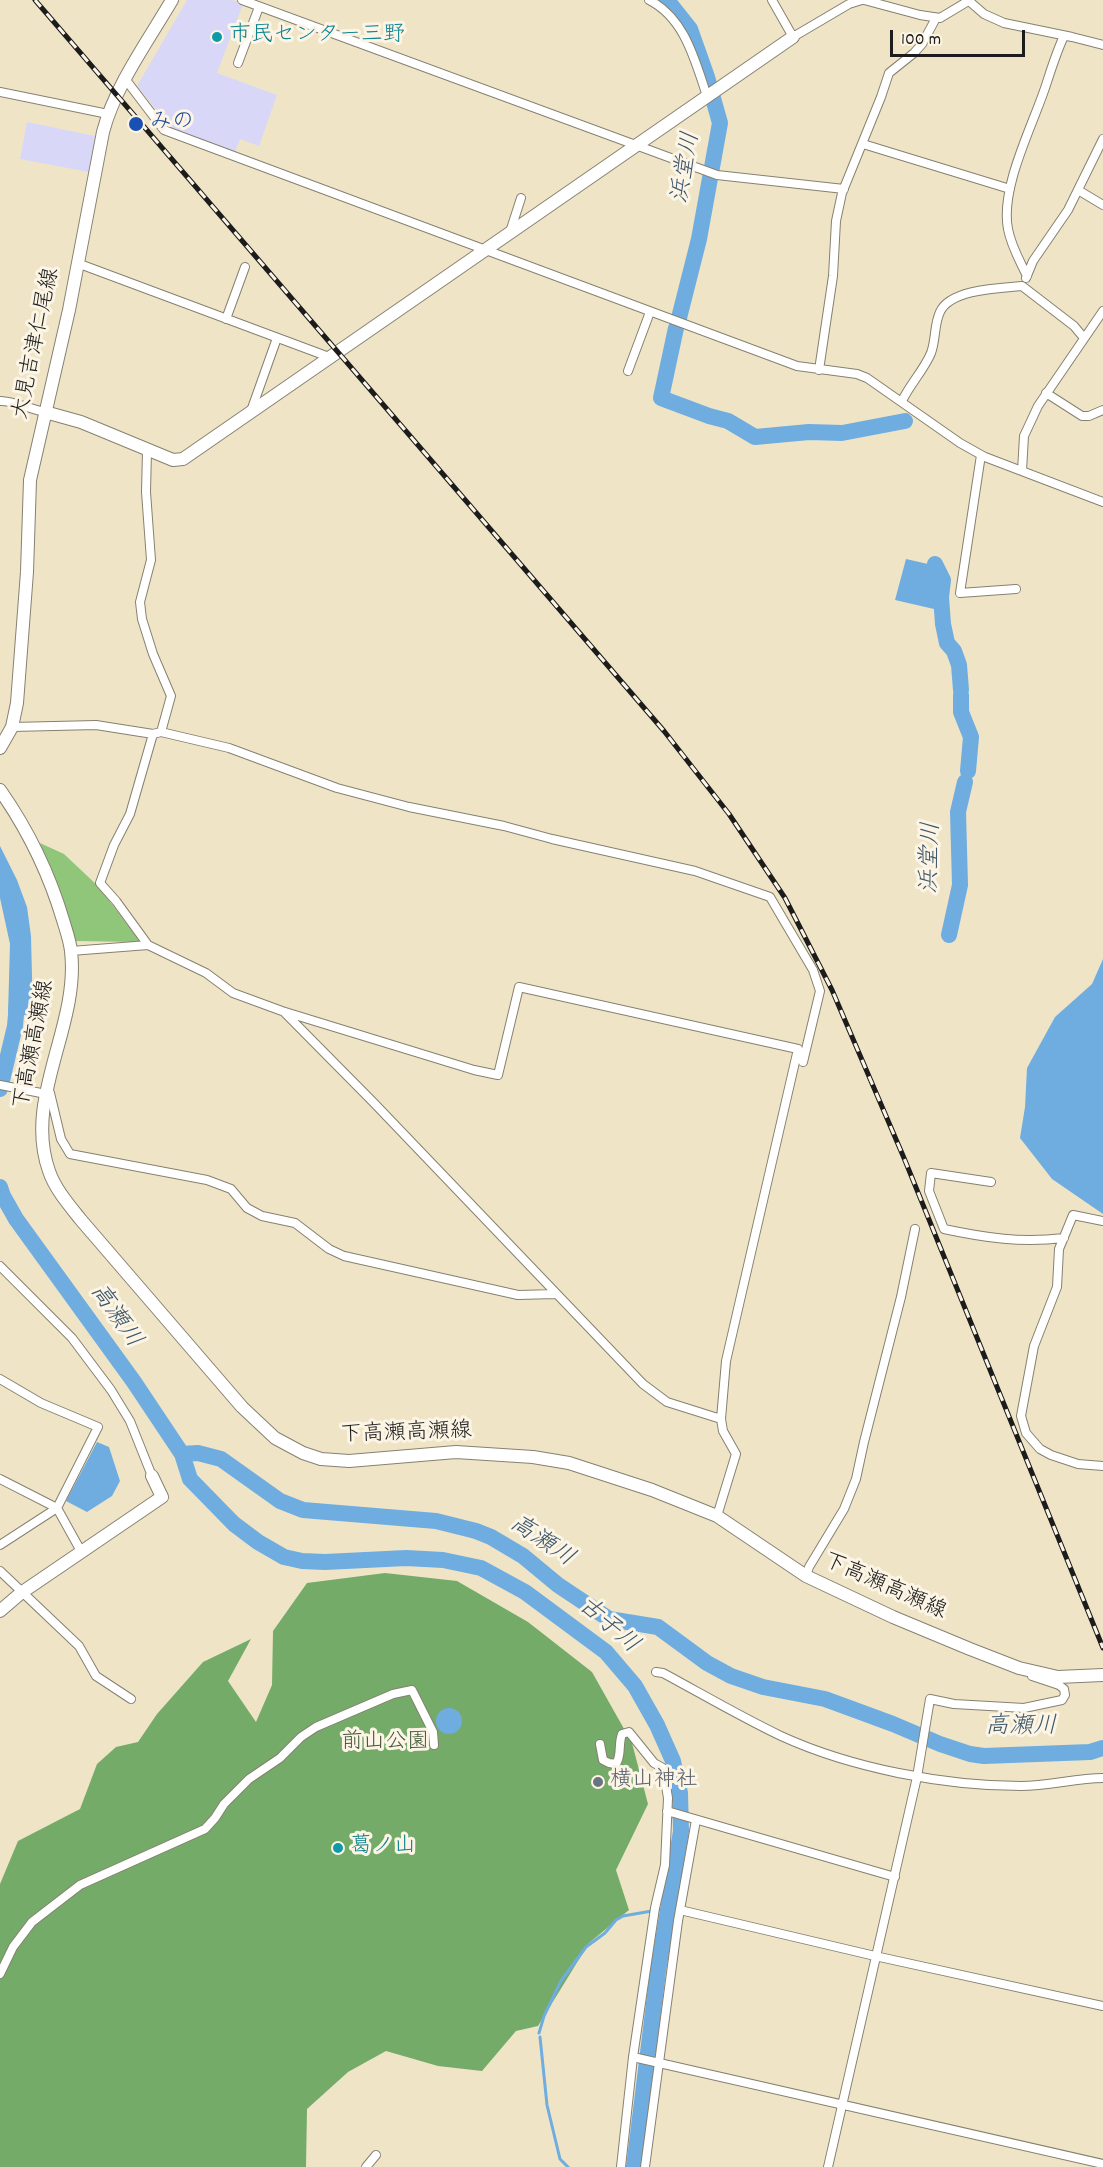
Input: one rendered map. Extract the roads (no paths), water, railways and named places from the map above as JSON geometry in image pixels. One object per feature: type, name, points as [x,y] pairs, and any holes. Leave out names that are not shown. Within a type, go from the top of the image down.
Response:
[{"type":"main road","name":"大見吉津仁尾線","points":[[0,748],[12,727],[20,679],[30,480],[69,310],[108,114],[172,0]]},
{"type":"main road","points":[[45,412],[81,422],[172,460],[183,459],[793,37]]},
{"type":"main road","name":"下高瀬高瀬線","points":[[0,790],[31,837],[44,866],[72,951],[71,994],[42,1118],[44,1152],[49,1171],[57,1188],[81,1220],[235,1398],[275,1438],[303,1453],[321,1459],[349,1461],[456,1452],[533,1457],[569,1463],[652,1490],[717,1516],[806,1576],[893,1617],[1019,1668],[1058,1677],[1103,1675]]},
{"type":"main road","points":[[0,1611],[21,1593],[162,1497],[152,1476]]},
{"type":"street","points":[[242,0],[713,174],[844,189]]},
{"type":"street","points":[[649,0],[657,4],[679,25],[711,94]]},
{"type":"street","points":[[772,0],[793,37],[849,4],[863,0],[936,18],[947,15],[970,1],[978,10],[991,18],[1103,45]]},
{"type":"street","points":[[238,63],[259,7]]},
{"type":"street","points":[[819,370],[833,276],[836,221],[844,189],[889,73],[922,44],[936,18]]},
{"type":"street","points":[[1027,276],[1014,250],[1006,213],[1010,189],[1028,132],[1064,36]]},
{"type":"street","points":[[126,80],[164,130],[797,366],[857,374],[867,378],[981,455],[1103,502]]},
{"type":"street","points":[[0,92],[108,114]]},
{"type":"street","points":[[1022,286],[1033,261],[1068,210],[1103,140]]},
{"type":"street","points":[[863,144],[1010,189]]},
{"type":"street","points":[[1078,190],[1103,205]]},
{"type":"street","points":[[509,233],[521,198]]},
{"type":"street","points":[[77,263],[329,357]]},
{"type":"street","points":[[226,319],[245,267]]},
{"type":"street","points":[[902,401],[909,387],[927,363],[940,310],[951,301],[966,294],[987,289],[1022,286],[1074,326],[1084,338]]},
{"type":"street","points":[[1022,471],[1024,436],[1038,406],[1103,310]]},
{"type":"street","points":[[628,371],[650,312]]},
{"type":"street","points":[[250,412],[277,338]]},
{"type":"street","points":[[1046,393],[1082,416],[1089,416],[1103,410]]},
{"type":"street","points":[[0,401],[6,400],[27,409],[45,412]]},
{"type":"street","points":[[147,451],[146,492],[151,561],[140,602],[142,619],[153,654],[171,696],[130,814],[114,845],[100,883],[148,945],[206,973],[233,993],[282,1011],[474,1070],[498,1075],[519,987],[798,1049],[726,1361],[721,1419],[723,1431],[736,1454],[717,1516]]},
{"type":"street","points":[[981,455],[960,593],[1016,589]]},
{"type":"street","points":[[12,727],[96,725],[157,733],[229,748],[337,788],[409,807],[504,826],[695,871],[770,897],[813,970],[820,991],[803,1062]]},
{"type":"street","points":[[72,951],[148,945]]},
{"type":"street","points":[[282,1011],[375,1103],[643,1384],[667,1402],[721,1419]]},
{"type":"street","points":[[0,1085],[50,1093],[60,1139],[70,1154],[207,1180],[231,1189],[247,1208],[262,1216],[295,1223],[329,1249],[344,1256],[518,1295],[556,1294]]},
{"type":"street","points":[[992,1182],[931,1173],[929,1191],[944,1229],[995,1239],[1035,1241],[1064,1238]]},
{"type":"street","points":[[1103,1221],[1073,1215],[1059,1250],[1057,1287],[1034,1346],[1021,1416],[1026,1433],[1040,1449],[1078,1464],[1103,1466]]},
{"type":"street","points":[[806,1576],[809,1567],[844,1509],[856,1479],[901,1297],[915,1229]]},
{"type":"street","points":[[0,1266],[72,1338],[111,1390],[130,1421],[152,1476]]},
{"type":"street","points":[[0,1379],[41,1403],[98,1427],[57,1508],[0,1545]]},
{"type":"street","points":[[0,1479],[57,1508],[82,1553]]},
{"type":"street","points":[[0,1571],[80,1646],[96,1676],[131,1700]]},
{"type":"street","points":[[828,2167],[918,1775],[930,1699],[954,1704],[1024,1708],[1062,1700],[1065,1695],[1064,1689],[1034,1677],[1019,1668]]},
{"type":"street","points":[[656,1672],[663,1673],[790,1739],[890,1772],[974,1784],[1021,1786],[1103,1778]]},
{"type":"street","points":[[0,1974],[13,1947],[32,1922],[51,1906],[80,1885],[205,1829],[224,1804],[249,1779],[280,1758],[316,1727],[393,1694],[412,1690],[433,1732],[434,1745]]},
{"type":"street","points":[[600,1744],[603,1760],[616,1764],[620,1759],[621,1734],[629,1732],[654,1762],[663,1768],[668,1798],[665,1865],[655,1910],[633,2057],[621,2167]]},
{"type":"street","points":[[667,1811],[895,1877]]},
{"type":"street","points":[[645,2167],[658,2062],[694,1820]]},
{"type":"street","points":[[680,1910],[1103,2006]]},
{"type":"street","points":[[633,2057],[1103,2164]]},
{"type":"street","points":[[366,2167],[376,2155]]},
{"type":"water","points":[[906,559],[928,564],[937,583],[934,609],[895,600]]},
{"type":"water","points":[[0,846],[27,907],[31,936],[33,1016],[8,1013],[10,944],[0,898]]},
{"type":"water","points":[[1103,959],[1103,1214],[1052,1179],[1020,1138],[1025,1107],[1027,1068],[1055,1017],[1092,984]]},
{"type":"water","points":[[97,1442],[109,1447],[120,1481],[112,1496],[87,1512],[66,1501]]},
{"type":"water","points":[[449,1708],[458,1712],[462,1721],[458,1730],[449,1734],[440,1730],[436,1721],[440,1712]]},
{"type":"waterway","name":"浜堂川","points":[[667,0],[690,29],[720,123],[699,239],[679,318]]},
{"type":"waterway","name":"浜堂川","points":[[676,328],[661,398],[728,421],[755,437],[809,432],[842,433],[905,421]]},
{"type":"waterway","name":"浜堂川","points":[[935,564],[943,580],[941,597],[943,624],[947,643],[954,651],[959,665],[961,690]]},
{"type":"waterway","name":"浜堂川","points":[[961,695],[961,712],[971,737],[968,771]]},
{"type":"waterway","name":"浜堂川","points":[[949,935],[960,885],[958,812],[965,782]]},
{"type":"waterway","name":"高瀬川","points":[[0,1089],[15,1026],[18,992]]},
{"type":"waterway","name":"古子川","points":[[0,1187],[16,1219],[134,1382],[182,1454],[190,1479],[234,1524],[258,1542],[284,1557],[302,1561],[406,1558],[443,1560],[481,1568],[525,1592],[606,1652],[635,1686],[657,1725],[673,1761],[680,1793],[681,1831],[658,1971],[634,2167]]},
{"type":"waterway","name":"高瀬川","points":[[182,1454],[198,1453],[221,1459],[280,1501],[303,1510],[436,1521],[476,1531],[523,1556],[558,1585],[609,1619],[658,1627],[707,1663],[731,1676],[763,1687],[825,1699],[970,1754],[984,1756],[1090,1752],[1103,1748]]},
{"type":"waterway","points":[[539,2033],[544,2016],[561,1981],[586,1947],[623,1916],[669,1908]]},
{"type":"waterway","points":[[540,2037],[547,2105],[560,2159],[568,2167]]},
{"type":"railway","points":[[35,0],[664,731],[729,814],[785,898],[832,990],[904,1158],[1103,1648]]},
{"type":"place","name":"市民センター三野","points":[[217,37]]},
{"type":"place","name":"みの","points":[[136,124]]},
{"type":"place","name":"横山神社","points":[[598,1782]]},
{"type":"place","name":"葛ノ山","points":[[338,1848]]},
{"type":"park label","name":"前山公園","points":[[385,1744]]}]
